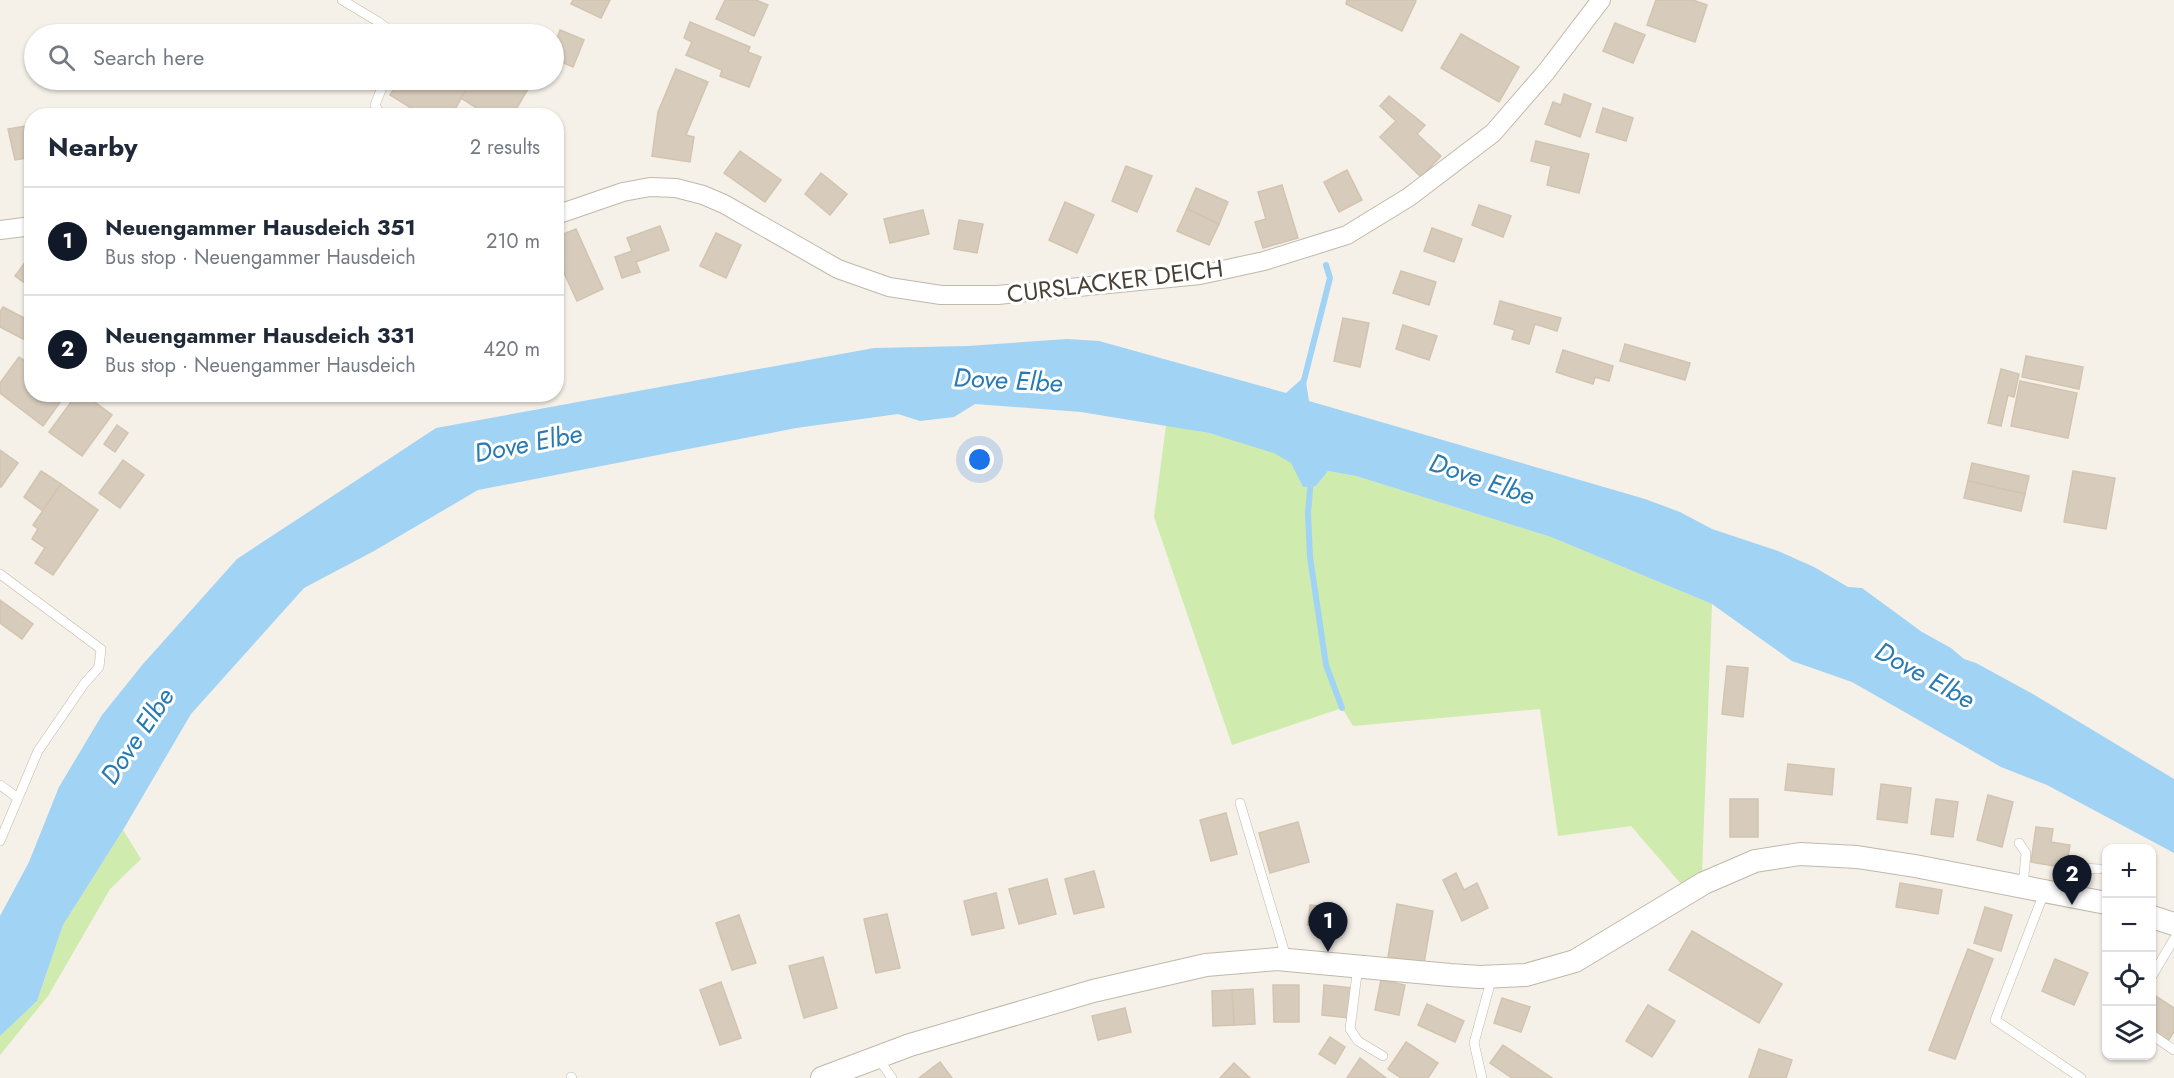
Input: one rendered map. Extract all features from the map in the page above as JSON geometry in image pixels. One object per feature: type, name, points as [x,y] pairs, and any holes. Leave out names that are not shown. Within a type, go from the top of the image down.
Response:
[{"type":"street","name":"CURSLACKER DEICH","points":[[564,212],[623,192],[650,187],[676,188],[703,195],[724,204],[838,269],[889,287],[941,295],[998,295],[1200,275],[1263,261],[1347,235],[1409,197],[1492,133],[1546,72],[1601,0]]},
{"type":"street","points":[[0,230],[24,227]]},
{"type":"street","points":[[822,1078],[910,1046],[1104,988],[1206,965],[1286,960],[1450,975],[1492,977],[1527,975],[1575,961],[1704,883],[1755,861],[1800,854],[1857,857],[1915,866],[2102,902]]},
{"type":"street","points":[[2156,919],[2174,924]]},
{"type":"lane","points":[[342,0],[381,24]]},
{"type":"lane","points":[[377,108],[375,105],[381,90]]},
{"type":"lane","points":[[0,574],[101,649],[99,667],[84,684],[38,751],[0,841]]},
{"type":"lane","points":[[0,784],[18,798]]},
{"type":"lane","points":[[1240,803],[1286,960]]},
{"type":"lane","points":[[2019,843],[2026,853],[2023,886]]},
{"type":"lane","points":[[2073,896],[2081,868],[2099,869]]},
{"type":"lane","points":[[2045,891],[1995,1020],[2081,1078]]},
{"type":"lane","points":[[2156,968],[2174,939]]},
{"type":"lane","points":[[1358,966],[1350,1029],[1358,1041],[1383,1056]]},
{"type":"lane","points":[[1482,1078],[1474,1043],[1492,977]]},
{"type":"lane","points":[[2156,1038],[2174,1050]]},
{"type":"lane","points":[[878,1057],[892,1078]]},
{"type":"green space","points":[[1166,425],[1266,449],[1292,463],[1316,486],[1328,471],[1356,476],[1551,537],[1712,604],[1702,873],[1682,885],[1631,826],[1558,836],[1540,709],[1353,726],[1342,708],[1232,745],[1154,517]]},
{"type":"green space","points":[[123,830],[141,859],[110,889],[48,996],[0,1055],[0,1036],[37,1001],[63,925]]},
{"type":"water","name":"Dove Elbe","points":[[1067,339],[1099,341],[1286,393],[1305,376],[1309,401],[1645,499],[1680,512],[1712,529],[1778,551],[1814,567],[1848,587],[1862,588],[1922,632],[1951,648],[1964,659],[1976,663],[2031,693],[2174,779],[2174,853],[2047,785],[2001,767],[1852,682],[1792,661],[1712,604],[1551,537],[1356,476],[1328,471],[1316,486],[1303,487],[1291,463],[1274,453],[1209,433],[1081,412],[975,404],[954,417],[920,421],[898,414],[796,428],[478,490],[374,551],[304,588],[191,714],[123,830],[63,925],[37,1001],[0,1036],[0,916],[29,862],[59,787],[102,715],[143,664],[237,559],[436,428],[874,348],[968,346]]},
{"type":"building","points":[[573,0],[610,0],[601,18],[571,4]]},
{"type":"building","points":[[725,0],[756,0],[768,5],[754,36],[716,19]]},
{"type":"building","points":[[1347,0],[1416,1],[1402,31],[1346,4]]},
{"type":"building","points":[[1656,0],[1693,0],[1707,5],[1695,42],[1647,25]]},
{"type":"building","points":[[690,22],[750,47],[748,52],[761,57],[749,87],[720,76],[722,70],[686,55],[692,42],[684,38]]},
{"type":"building","points":[[1615,23],[1645,35],[1633,63],[1603,51]]},
{"type":"building","points":[[564,32],[584,40],[573,67],[564,63]]},
{"type":"building","points":[[1461,34],[1519,67],[1499,102],[1441,68]]},
{"type":"building","points":[[676,69],[708,82],[686,135],[694,137],[690,162],[652,156],[658,112]]},
{"type":"building","points":[[393,90],[466,90],[456,108],[411,108],[390,95]]},
{"type":"building","points":[[466,90],[527,90],[517,108],[477,108],[461,98]]},
{"type":"building","points":[[1564,94],[1591,104],[1580,137],[1545,124],[1553,102],[1561,105]]},
{"type":"building","points":[[1389,96],[1425,125],[1417,134],[1441,156],[1421,177],[1380,137],[1396,121],[1380,106]]},
{"type":"building","points":[[1603,108],[1633,118],[1626,141],[1596,132]]},
{"type":"building","points":[[24,126],[24,158],[15,160],[8,129]]},
{"type":"building","points":[[1536,141],[1589,154],[1579,193],[1547,185],[1551,166],[1531,161]]},
{"type":"building","points":[[740,151],[781,180],[765,202],[724,173]]},
{"type":"building","points":[[1126,166],[1152,176],[1137,212],[1112,201]]},
{"type":"building","points":[[1347,170],[1362,200],[1339,212],[1324,182]]},
{"type":"building","points":[[821,173],[847,194],[830,215],[805,194]]},
{"type":"building","points":[[1282,185],[1298,238],[1263,248],[1255,222],[1266,219],[1258,192]]},
{"type":"building","points":[[1196,188],[1228,202],[1219,224],[1187,209]]},
{"type":"building","points":[[1065,202],[1094,215],[1077,253],[1049,240]]},
{"type":"building","points":[[1479,205],[1511,216],[1503,237],[1472,225]]},
{"type":"building","points":[[1187,209],[1219,224],[1209,245],[1177,231]]},
{"type":"building","points":[[923,210],[929,234],[890,243],[884,219]]},
{"type":"building","points":[[959,220],[983,224],[977,253],[954,249]]},
{"type":"building","points":[[660,226],[669,250],[636,262],[640,272],[622,278],[615,257],[632,251],[627,238]]},
{"type":"building","points":[[1432,228],[1462,239],[1454,262],[1424,251]]},
{"type":"building","points":[[576,229],[603,289],[577,301],[564,273],[564,234]]},
{"type":"building","points":[[716,233],[741,245],[726,278],[700,266]]},
{"type":"building","points":[[24,264],[24,282],[15,276]]},
{"type":"building","points":[[1401,271],[1436,282],[1429,305],[1393,293]]},
{"type":"building","points":[[1500,301],[1561,318],[1557,331],[1535,324],[1529,344],[1512,339],[1515,330],[1494,324]]},
{"type":"building","points":[[3,307],[24,318],[23,339],[0,327],[0,312]]},
{"type":"building","points":[[1343,318],[1369,323],[1360,367],[1334,361]]},
{"type":"building","points":[[1403,325],[1437,336],[1429,360],[1396,349]]},
{"type":"building","points":[[1625,344],[1690,363],[1685,380],[1620,361]]},
{"type":"building","points":[[1563,350],[1613,366],[1609,381],[1595,377],[1593,384],[1556,372]]},
{"type":"building","points":[[2026,356],[2083,367],[2079,389],[2022,377]]},
{"type":"building","points":[[19,357],[24,360],[24,402],[60,402],[43,426],[0,393],[0,383]]},
{"type":"building","points":[[2001,369],[2019,374],[2014,397],[2008,395],[2001,426],[1988,423]]},
{"type":"building","points":[[2020,381],[2077,393],[2068,438],[2011,426]]},
{"type":"building","points":[[71,402],[95,402],[112,415],[82,456],[49,432]]},
{"type":"building","points":[[117,425],[128,433],[115,452],[104,444]]},
{"type":"building","points":[[0,450],[18,463],[1,487],[0,487]]},
{"type":"building","points":[[123,460],[144,475],[120,508],[99,493]]},
{"type":"building","points":[[1972,463],[2029,476],[2025,494],[1968,481]]},
{"type":"building","points":[[41,471],[61,484],[43,511],[24,497]]},
{"type":"building","points":[[2073,471],[2115,478],[2106,529],[2064,522]]},
{"type":"building","points":[[1968,481],[2025,494],[2021,511],[1964,498]]},
{"type":"building","points":[[61,484],[98,510],[53,575],[35,563],[45,548],[32,539],[38,529],[33,525]]},
{"type":"building","points":[[0,600],[33,624],[22,639],[0,623]]},
{"type":"building","points":[[1727,666],[1748,668],[1743,717],[1722,714]]},
{"type":"building","points":[[1788,764],[1834,769],[1832,795],[1785,790]]},
{"type":"building","points":[[1881,784],[1911,788],[1907,823],[1877,819]]},
{"type":"building","points":[[1988,795],[2013,802],[2002,847],[1977,840]]},
{"type":"building","points":[[1730,799],[1758,799],[1758,837],[1730,837]]},
{"type":"building","points":[[1936,799],[1958,802],[1953,837],[1931,834]]},
{"type":"building","points":[[1226,813],[1237,854],[1211,861],[1200,820]]},
{"type":"building","points":[[1298,822],[1309,862],[1270,873],[1259,833]]},
{"type":"building","points":[[2036,827],[2053,829],[2051,842],[2070,845],[2066,868],[2031,862]]},
{"type":"building","points":[[1094,871],[1104,907],[1074,914],[1065,879]]},
{"type":"building","points":[[1456,873],[1464,890],[1477,883],[1488,908],[1462,921],[1443,880]]},
{"type":"building","points":[[1047,879],[1056,914],[1019,924],[1009,889]]},
{"type":"building","points":[[1900,883],[1942,890],[1938,914],[1896,907]]},
{"type":"building","points":[[996,893],[1004,928],[972,935],[964,901]]},
{"type":"building","points":[[1397,904],[1433,911],[1424,963],[1388,957]]},
{"type":"building","points":[[1310,905],[1338,908],[1335,929],[1308,925]]},
{"type":"building","points":[[1985,907],[2012,915],[2001,951],[1974,943]]},
{"type":"building","points":[[887,914],[900,968],[876,973],[864,919]]},
{"type":"building","points":[[739,915],[756,963],[732,970],[716,923]]},
{"type":"building","points":[[1692,931],[1782,984],[1759,1023],[1669,970]]},
{"type":"building","points":[[1968,949],[1993,959],[1955,1059],[1929,1050]]},
{"type":"building","points":[[823,957],[837,1008],[804,1018],[789,966]]},
{"type":"building","points":[[2055,959],[2088,973],[2074,1005],[2042,991]]},
{"type":"building","points":[[1381,980],[1405,985],[1399,1015],[1375,1010]]},
{"type":"building","points":[[721,982],[741,1038],[720,1045],[700,990]]},
{"type":"building","points":[[1273,985],[1299,985],[1299,1022],[1274,1022]]},
{"type":"building","points":[[1324,985],[1352,988],[1349,1018],[1322,1015]]},
{"type":"building","points":[[1253,989],[1255,1024],[1234,1025],[1232,990]]},
{"type":"building","points":[[1232,990],[1234,1025],[1213,1026],[1212,991]]},
{"type":"building","points":[[2156,996],[2174,1008],[2174,1032],[2168,1041],[2156,1034]]},
{"type":"building","points":[[1502,998],[1530,1007],[1521,1032],[1494,1023]]},
{"type":"building","points":[[1427,1004],[1464,1021],[1455,1042],[1418,1025]]},
{"type":"building","points":[[1648,1005],[1675,1021],[1652,1057],[1626,1041]]},
{"type":"building","points":[[1125,1008],[1131,1032],[1098,1040],[1092,1016]]},
{"type":"building","points":[[1330,1037],[1345,1047],[1335,1064],[1319,1054]]},
{"type":"building","points":[[1406,1042],[1438,1063],[1428,1078],[1401,1078],[1388,1069]]},
{"type":"building","points":[[1503,1045],[1552,1078],[1512,1078],[1490,1063]]},
{"type":"building","points":[[1759,1049],[1792,1060],[1786,1078],[1749,1078]]},
{"type":"building","points":[[1360,1058],[1386,1078],[1347,1078]]},
{"type":"building","points":[[940,1062],[952,1078],[919,1078]]},
{"type":"building","points":[[1234,1063],[1250,1078],[1220,1078]]},
{"type":"waterway","points":[[1303,384],[1330,278],[1326,265]]},
{"type":"waterway","points":[[1311,479],[1308,513],[1310,557],[1326,665],[1342,708]]},
{"type":"place","name":"Neuengammer Hausdeich 331","points":[[2072,905]]},
{"type":"place","name":"Neuengammer Hausdeich 351","points":[[1328,952]]}]
